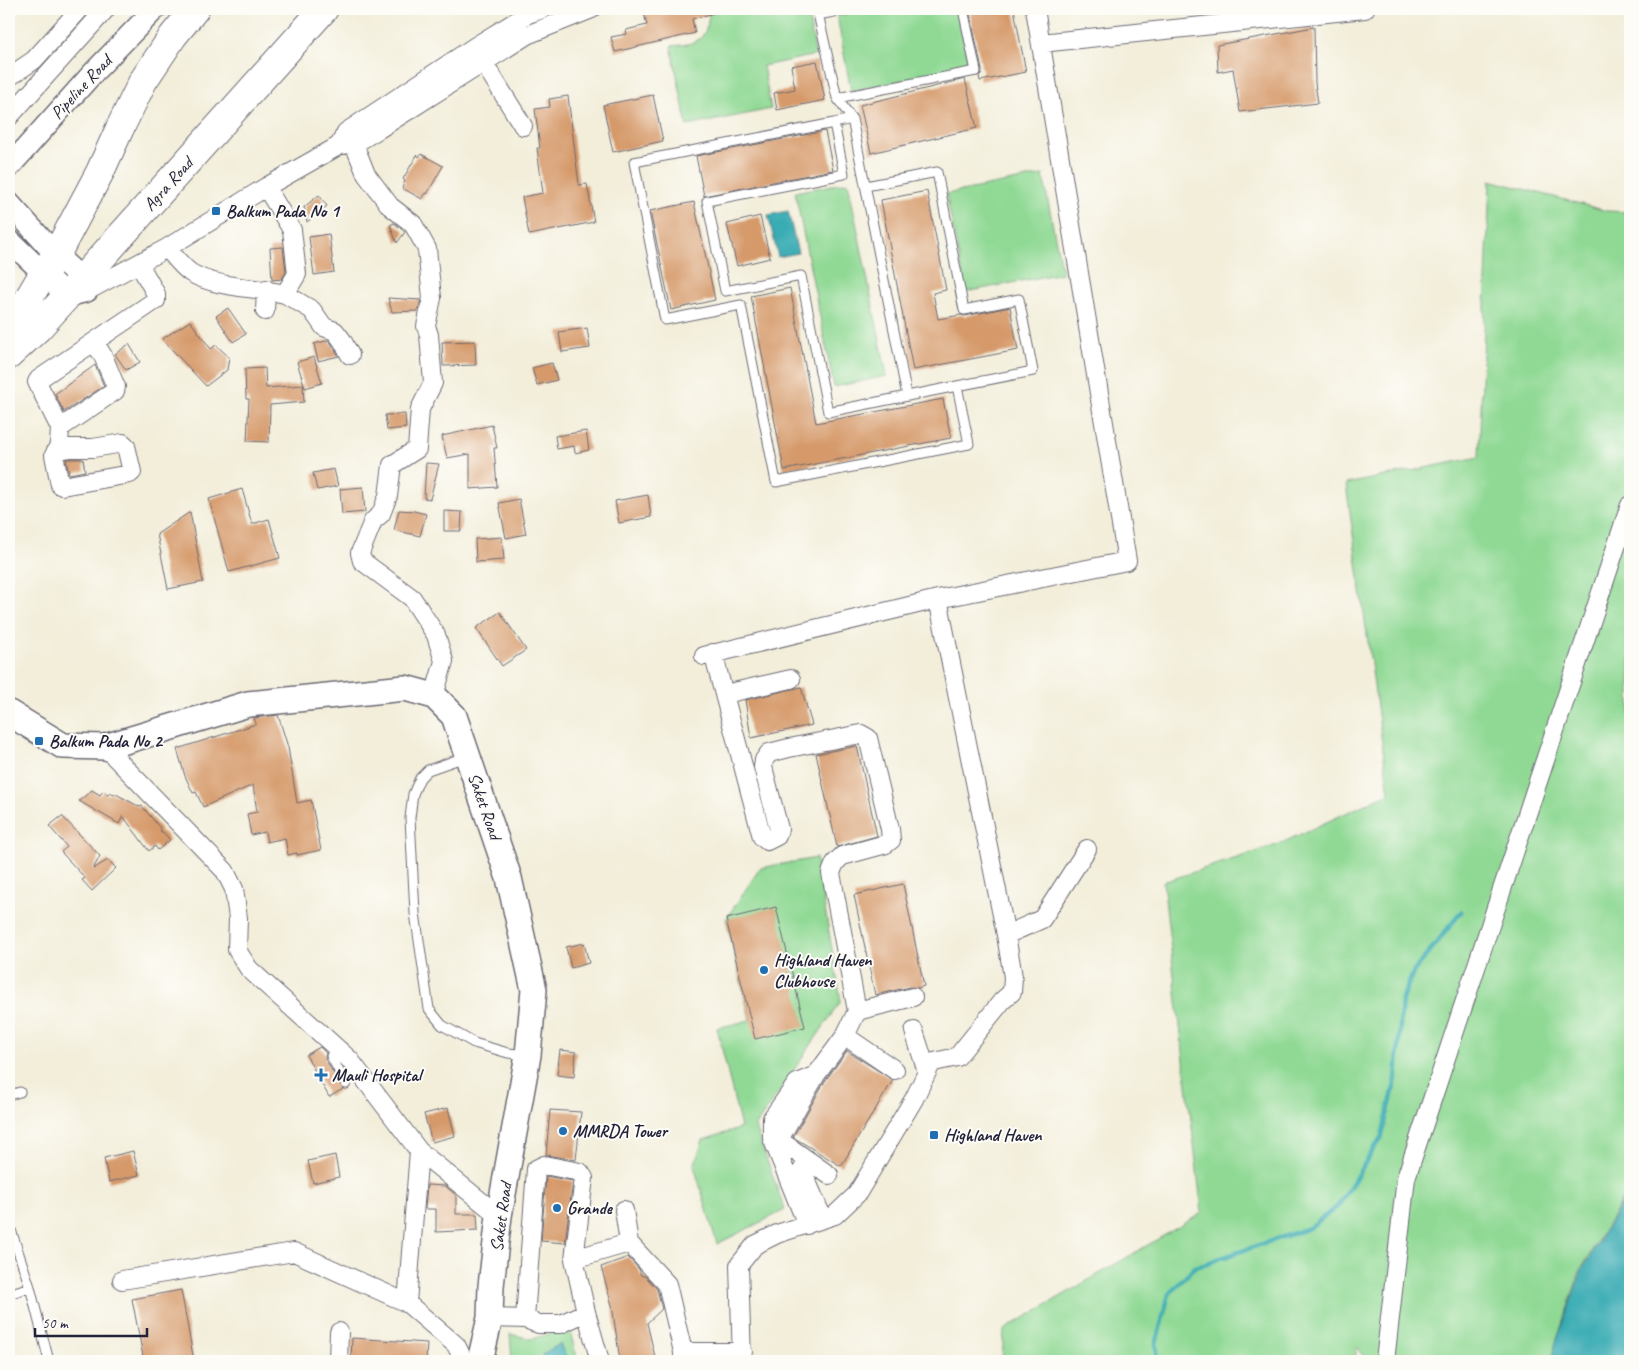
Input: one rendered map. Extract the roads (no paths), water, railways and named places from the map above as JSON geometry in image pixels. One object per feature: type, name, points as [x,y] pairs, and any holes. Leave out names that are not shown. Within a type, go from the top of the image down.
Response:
[{"type":"highway","points":[[9,321],[22,308],[49,265],[100,172],[143,81],[173,36],[195,9]]},
{"type":"highway","name":"Agra Road","points":[[9,356],[79,289],[324,9]]},
{"type":"main road","name":"Saket Road","points":[[9,714],[63,746],[105,747],[248,704],[405,688],[434,696],[454,716],[510,878],[534,990],[528,1056],[499,1216],[491,1286],[490,1318],[480,1361]]},
{"type":"street","points":[[9,78],[34,60],[80,9]]},
{"type":"street","points":[[9,117],[106,9]]},
{"type":"street","name":"Pipeline Road","points":[[9,167],[93,73],[155,9]]},
{"type":"street","points":[[347,140],[379,129],[527,35],[592,9]]},
{"type":"street","points":[[829,1174],[782,1142],[782,1136],[816,1075],[845,1036],[857,1011],[831,873],[835,863],[842,856],[886,844],[891,840],[884,802],[868,738],[861,734],[769,753],[764,760],[763,767],[779,829],[777,836],[767,841],[762,837],[725,694],[708,655],[938,599],[1126,561],[1035,9]]},
{"type":"street","points":[[1041,43],[1365,9]]},
{"type":"street","points":[[9,240],[49,265],[79,289],[139,264],[347,140],[474,47],[533,11]]},
{"type":"street","points":[[474,47],[523,126]]},
{"type":"street","points":[[347,140],[366,174],[390,206],[413,224],[427,249],[432,298],[426,326],[429,336],[433,383],[420,409],[417,450],[392,465],[388,496],[381,514],[373,521],[360,553],[362,561],[412,598],[436,635],[444,660],[434,696]]},
{"type":"street","points":[[266,187],[292,230],[298,274],[286,294]]},
{"type":"street","points":[[9,203],[49,265]]},
{"type":"street","points":[[167,248],[190,272],[208,281],[286,294],[312,310],[324,326],[335,331],[350,355]]},
{"type":"street","points":[[57,450],[60,428],[37,382],[156,300],[156,294],[139,264]]},
{"type":"street","points":[[265,311],[266,290]]},
{"type":"street","points":[[60,428],[115,391],[116,387],[95,342]]},
{"type":"street","points":[[1385,1361],[1406,1178],[1630,505]]},
{"type":"street","points":[[624,1210],[629,1243],[667,1284],[683,1356],[742,1357],[738,1265],[755,1245],[777,1234],[835,1215],[858,1194],[934,1062],[957,1057],[1002,1001],[1012,992],[1013,978],[1006,935],[938,599]]},
{"type":"street","points":[[725,694],[791,679]]},
{"type":"street","points":[[105,747],[224,872],[234,889],[238,918],[238,950],[248,969],[335,1054],[350,1060],[420,1151],[499,1216]]},
{"type":"street","points":[[1006,935],[1042,919],[1086,849]]},
{"type":"street","points":[[857,1011],[913,997]]},
{"type":"street","points":[[914,1031],[928,1072]]},
{"type":"street","points":[[845,1036],[895,1070]]},
{"type":"street","points":[[815,1222],[772,1138],[772,1118],[797,1083],[816,1075]]},
{"type":"street","points":[[407,1303],[420,1151]]},
{"type":"street","points":[[525,1319],[536,1168],[544,1165],[580,1172],[584,1178],[574,1259],[600,1361]]},
{"type":"street","points":[[802,1170],[815,1222]]},
{"type":"street","points":[[574,1259],[629,1243]]},
{"type":"street","points":[[122,1280],[294,1252],[407,1303],[456,1346],[464,1361]]},
{"type":"street","points":[[490,1318],[525,1319],[539,1324],[561,1324],[586,1312]]},
{"type":"street","points":[[338,1361],[339,1332]]},
{"type":"lane","points":[[849,9],[818,12],[837,98],[852,119],[907,396]]},
{"type":"lane","points":[[837,98],[976,71],[963,9]]},
{"type":"lane","points":[[852,119],[634,162],[665,320],[741,305],[776,482],[969,444],[957,386]]},
{"type":"lane","points":[[834,123],[844,174],[707,201],[725,292],[801,276],[828,412],[1033,370],[1019,299],[964,310],[937,172],[866,186]]},
{"type":"lane","points":[[468,757],[428,770],[420,778],[413,794],[410,818],[416,913],[428,1009],[442,1025],[474,1043],[508,1053],[528,1056]]},
{"type":"lane","points":[[335,1054],[346,1084]]},
{"type":"lane","points":[[9,1095],[20,1092]]},
{"type":"lane","points":[[9,1224],[30,1287],[49,1361]]},
{"type":"lane","points":[[9,1294],[30,1287]]},
{"type":"water","points":[[788,211],[798,253],[778,257],[768,215]]},
{"type":"water","points":[[1630,1188],[1630,1361],[1553,1361],[1555,1345],[1582,1270]]},
{"type":"water","points":[[560,1344],[569,1361],[545,1361],[542,1354]]},
{"type":"waterway","points":[[1158,1361],[1156,1343],[1169,1294],[1195,1267],[1309,1228],[1338,1206],[1382,1136],[1396,1079],[1402,999],[1414,971],[1461,912]]},
{"type":"place","name":"Balkum Pada No 1","points":[[216,211]]},
{"type":"place","name":"Balkum Pada No 2","points":[[39,741]]},
{"type":"place","name":"Highland Haven Clubhouse","points":[[764,970]]},
{"type":"place","name":"Mauli Hospital","points":[[321,1075]]},
{"type":"place","name":"MMRDA Tower","points":[[563,1131]]},
{"type":"place","name":"Highland Haven","points":[[934,1135]]},
{"type":"place","name":"Grande","points":[[557,1208]]}]
